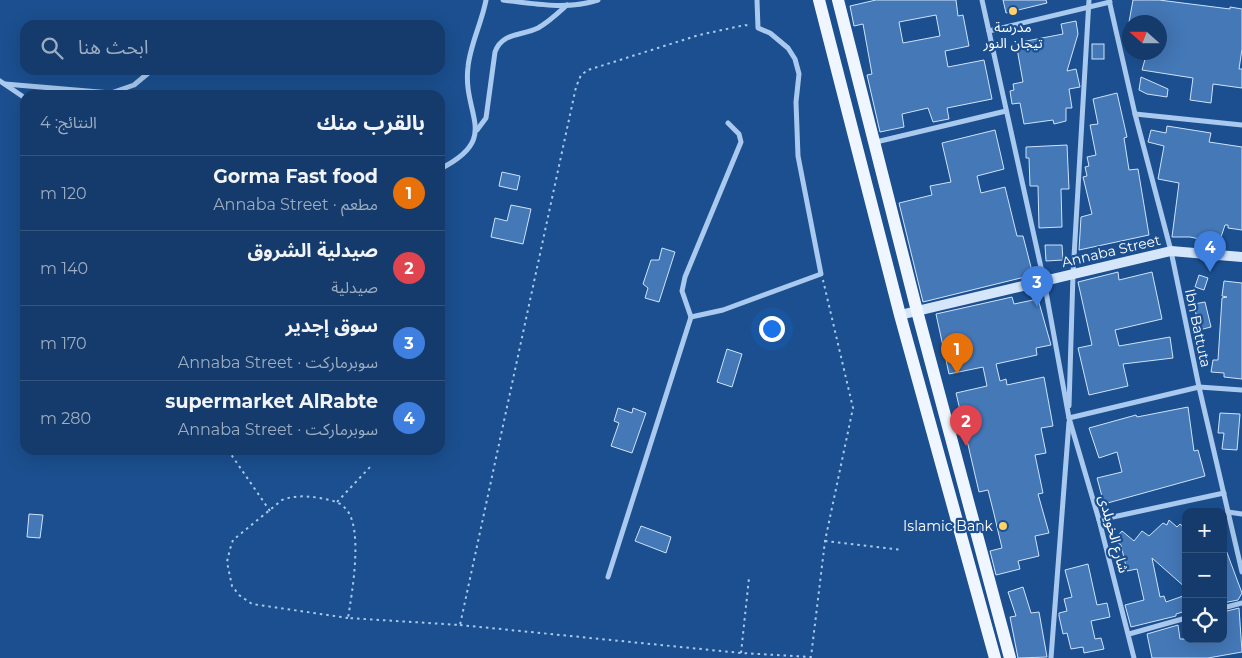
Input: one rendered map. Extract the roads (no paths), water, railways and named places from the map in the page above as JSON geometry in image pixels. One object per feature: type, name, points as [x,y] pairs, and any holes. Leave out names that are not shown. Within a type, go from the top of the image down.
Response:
[{"type":"main road","points":[[819,0],[900,316],[995,658]]},
{"type":"main road","points":[[838,0],[876,142],[917,312],[1010,658]]},
{"type":"street","points":[[445,165],[466,150],[474,139],[476,130],[469,99],[468,67],[486,0]]},
{"type":"street","points":[[503,0],[540,5],[586,4],[598,0]]},
{"type":"street","points":[[691,317],[723,310],[821,274],[798,156],[796,102],[799,74],[795,59],[788,48],[770,33],[758,28],[757,0]]},
{"type":"street","points":[[982,0],[1044,281],[1069,418]]},
{"type":"street","points":[[1051,658],[1069,418],[1072,274],[1089,0]]},
{"type":"street","points":[[989,30],[1110,1]]},
{"type":"street","name":"Ibn Battuta","points":[[1110,1],[1135,114],[1171,251],[1199,387],[1242,572]]},
{"type":"street","points":[[476,130],[486,118],[495,52],[500,43],[508,36],[524,34],[540,26],[567,5]]},
{"type":"street","points":[[118,90],[134,85],[146,75]]},
{"type":"street","points":[[2,82],[89,90]]},
{"type":"street","points":[[2,82],[20,95]]},
{"type":"street","points":[[876,142],[1006,111]]},
{"type":"street","points":[[1135,114],[1242,124]]},
{"type":"street","points":[[608,577],[691,317],[682,291],[686,277],[741,142],[739,134],[728,123]]},
{"type":"street","name":"Annaba Street","points":[[900,316],[1171,251],[1242,257]]},
{"type":"street","points":[[1069,418],[1199,387],[1242,390]]},
{"type":"street","name":"شارع الخويلدى","points":[[1069,418],[1099,520],[1134,658]]},
{"type":"street","points":[[1099,520],[1224,493]]},
{"type":"street","points":[[1228,512],[1242,514]]},
{"type":"street","points":[[1227,607],[1242,603]]},
{"type":"street","points":[[1129,634],[1182,619]]},
{"type":"place","name":"مدرسة تيجان النور","points":[[1013,11]]},
{"type":"place","name":"supermarket AlRabte","points":[[1210,272]]},
{"type":"place","name":"سوق إجدير","points":[[1037,307]]},
{"type":"place","name":"Gorma Fast food","points":[[957,374]]},
{"type":"place","name":"صيدلية الشروق","points":[[966,446]]},
{"type":"place","name":"Islamic Bank","points":[[1003,526]]}]
